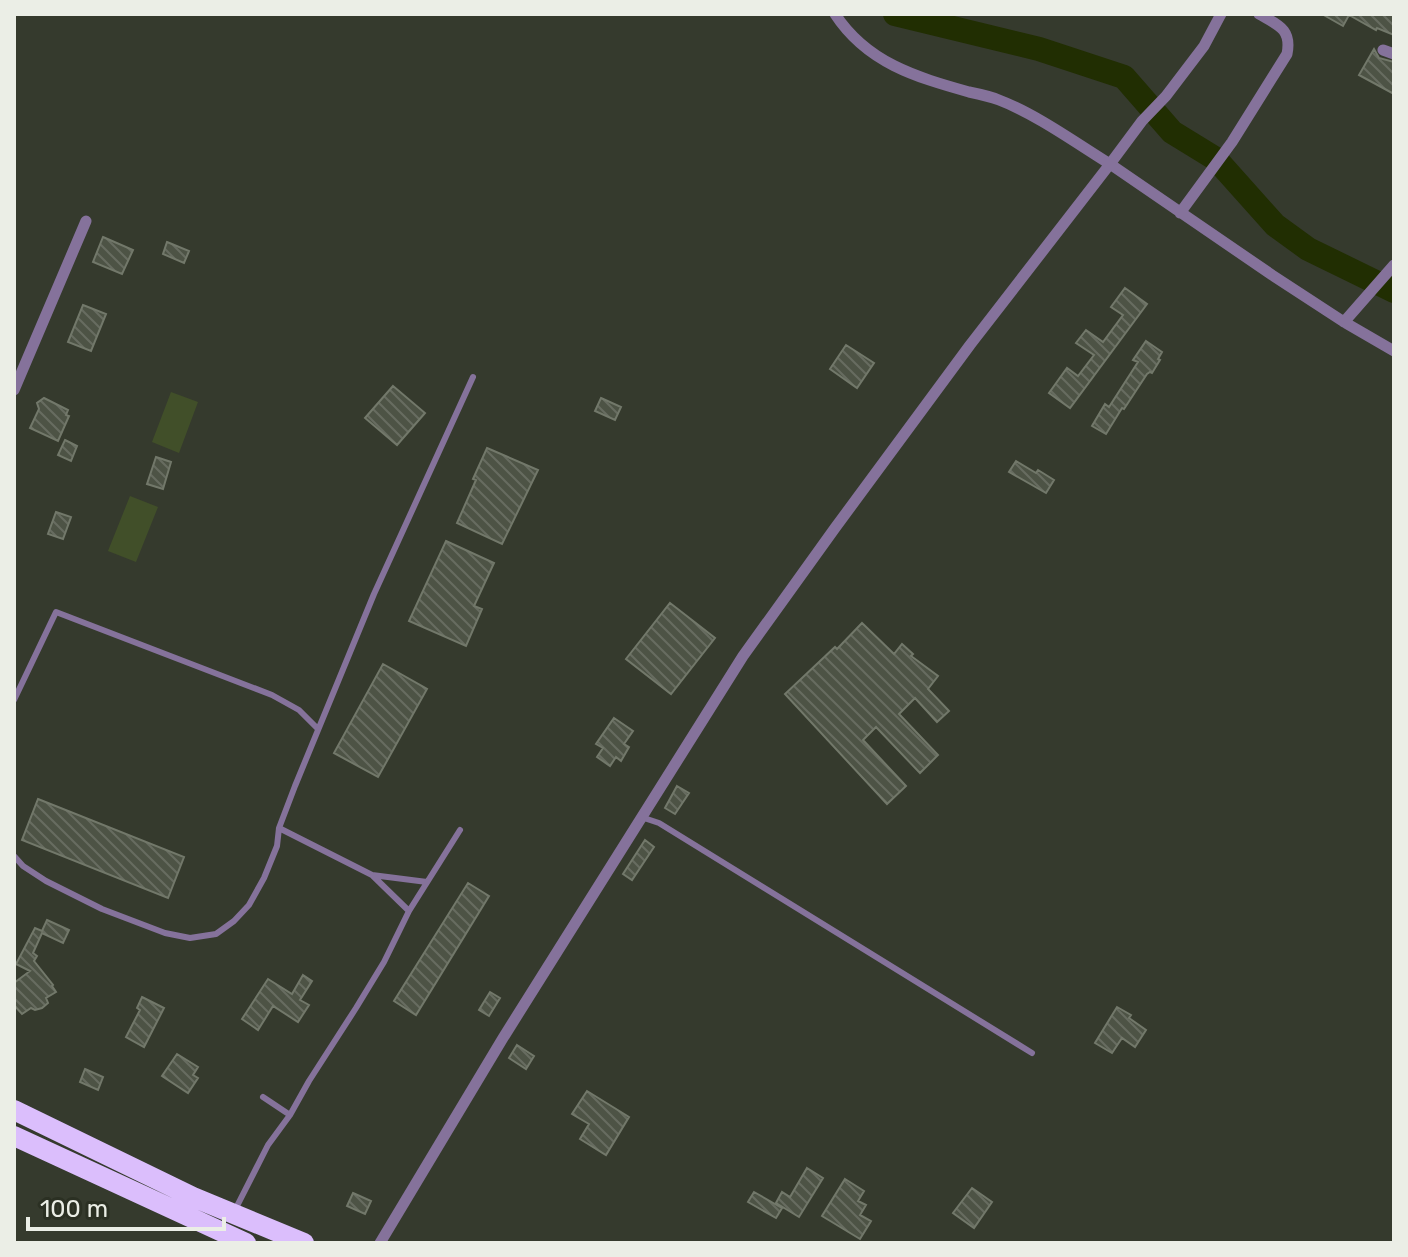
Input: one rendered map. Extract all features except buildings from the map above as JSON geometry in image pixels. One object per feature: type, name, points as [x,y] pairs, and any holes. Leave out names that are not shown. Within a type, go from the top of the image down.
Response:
[{"type":"highway","points":[[14,1110],[193,1197],[304,1243]]},
{"type":"highway","points":[[14,1136],[246,1243]]},
{"type":"street","points":[[835,14],[868,51],[892,66],[1020,109],[1110,164],[1344,322],[1394,351]]},
{"type":"street","points":[[380,1243],[503,1038],[743,656],[970,345],[1142,121],[1166,96],[1204,46],[1221,14]]},
{"type":"street","points":[[1180,213],[1232,142],[1287,54],[1289,44],[1286,33],[1259,14]]},
{"type":"street","points":[[14,390],[86,221]]},
{"type":"street","points":[[1344,322],[1391,270]]},
{"type":"street","points":[[1381,344],[1394,336]]},
{"type":"lane","points":[[14,856],[46,881],[79,898],[165,933],[190,938],[216,934],[234,921],[249,905],[264,878],[277,846],[279,828],[374,594],[473,377]]},
{"type":"lane","points":[[14,700],[56,612],[272,695],[299,710],[318,729]]},
{"type":"lane","points":[[641,817],[659,823],[1032,1053]]},
{"type":"lane","points":[[279,828],[372,875],[409,911]]},
{"type":"lane","points":[[234,1214],[268,1145],[290,1115],[384,962],[409,911],[460,830]]},
{"type":"lane","points":[[372,875],[427,882]]},
{"type":"lane","points":[[263,1097],[290,1115]]},
{"type":"green space","points":[[171,392],[198,402],[179,453],[152,442]]},
{"type":"green space","points":[[130,496],[158,507],[136,562],[108,551]]},
{"type":"waterway","points":[[895,14],[1039,49],[1124,77],[1172,132],[1216,159],[1275,225],[1308,249],[1394,291]]}]
